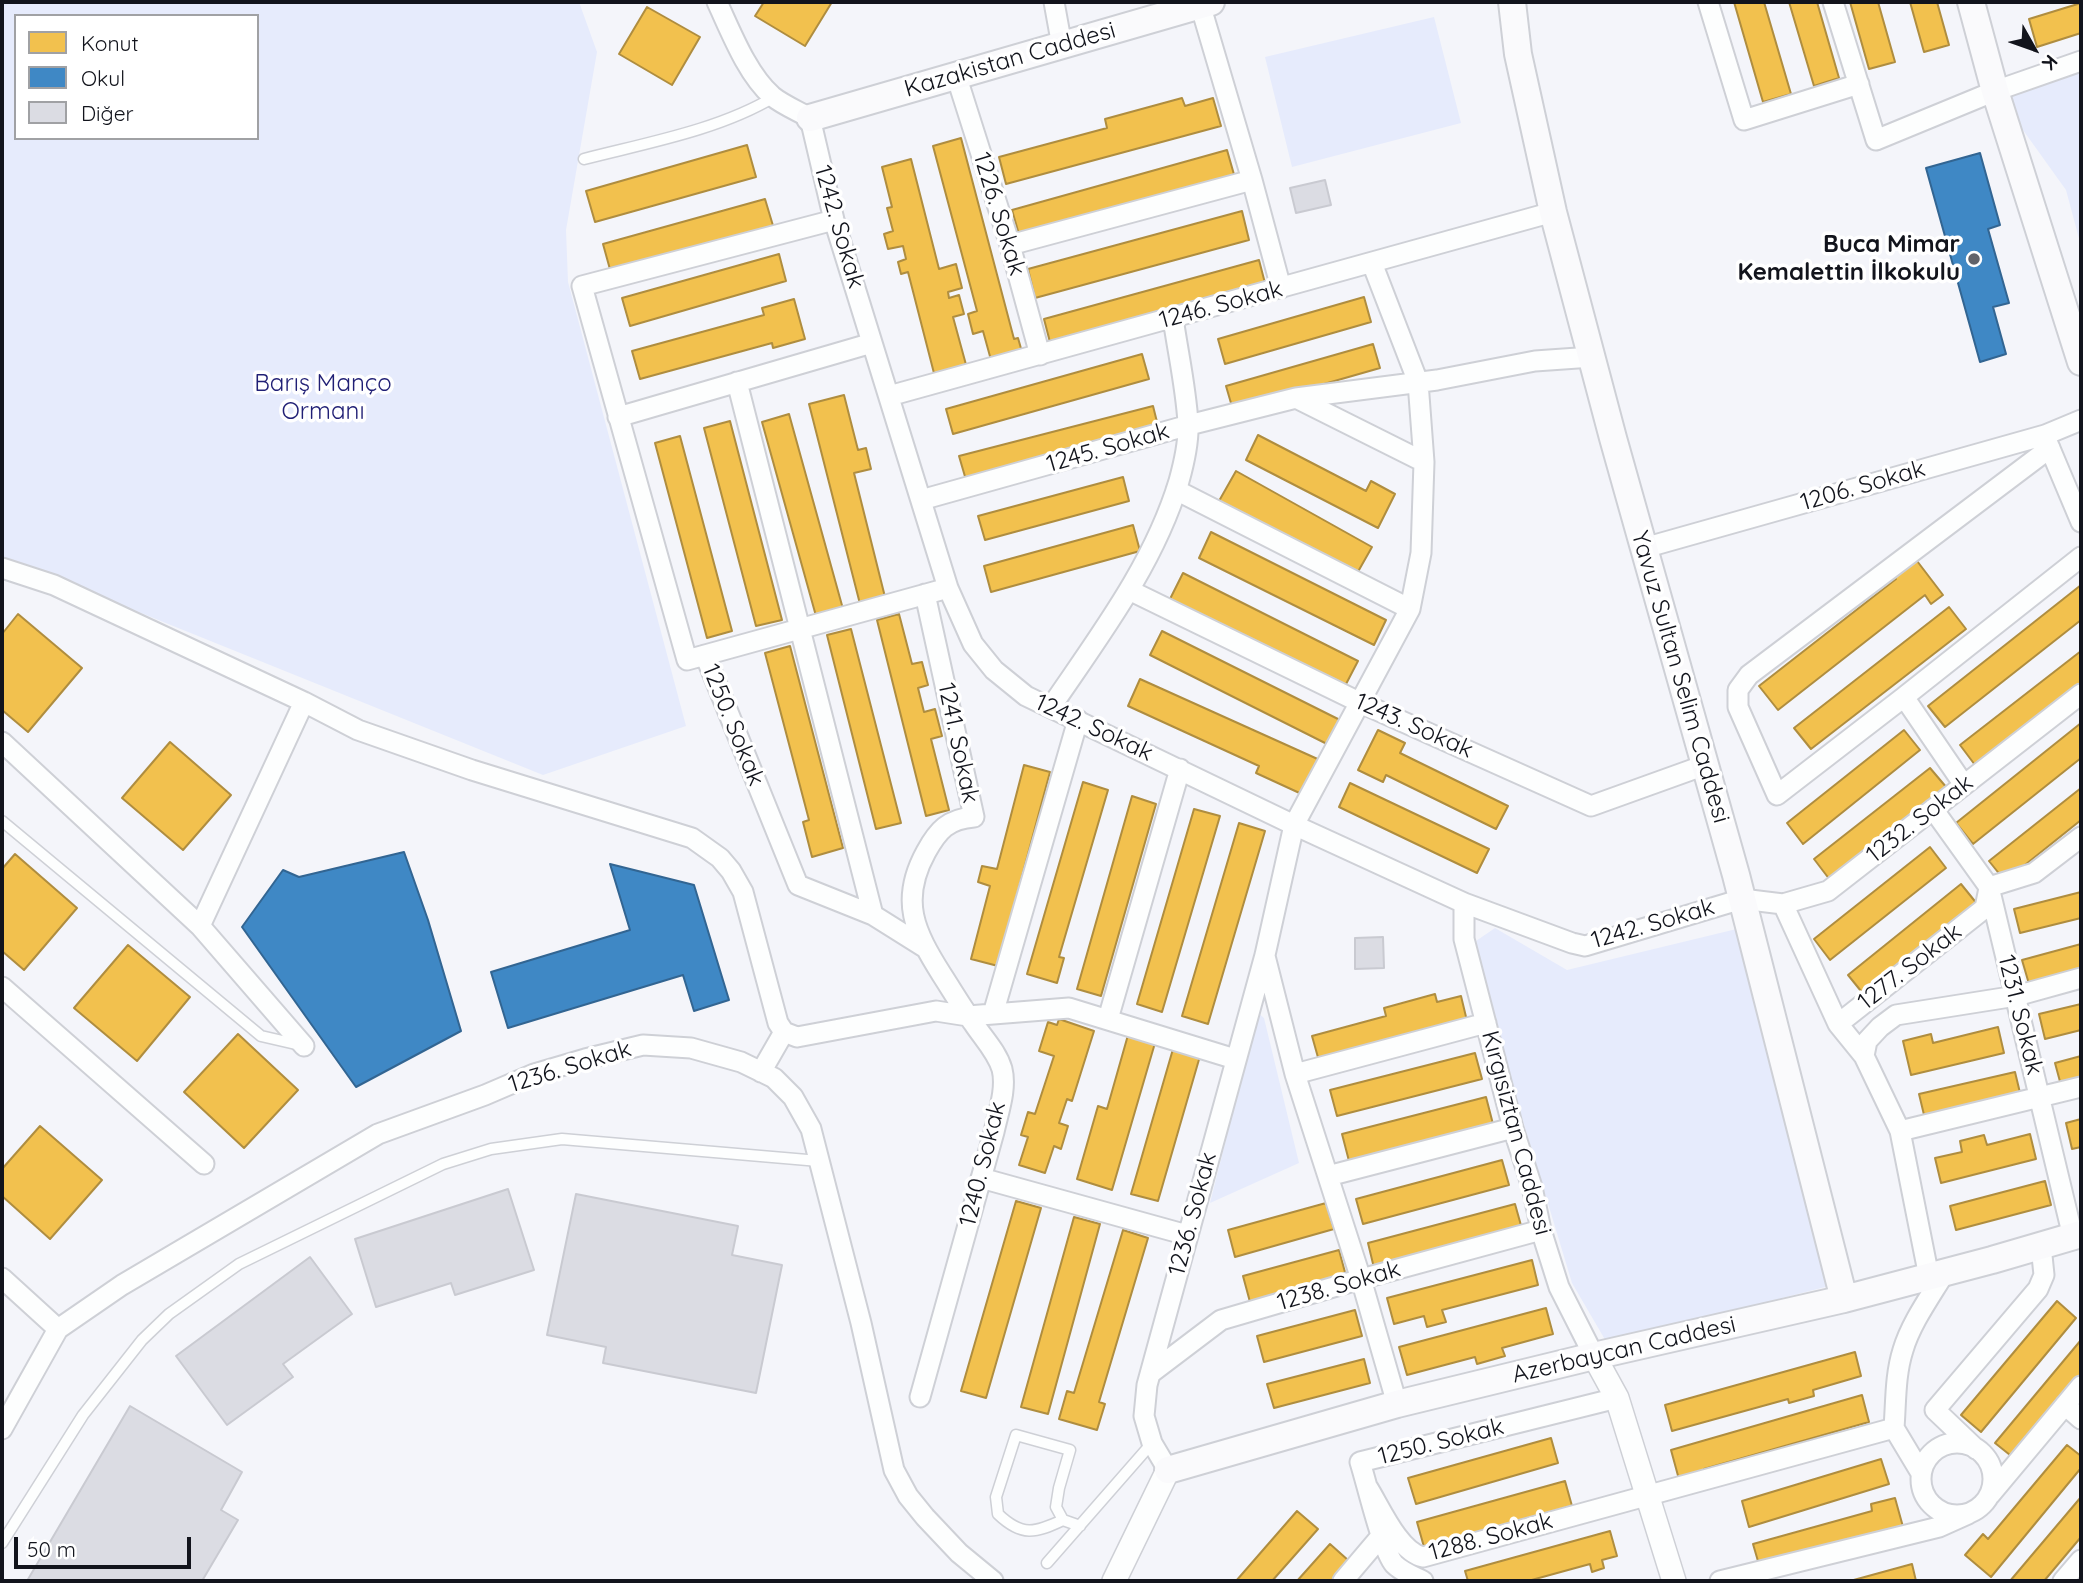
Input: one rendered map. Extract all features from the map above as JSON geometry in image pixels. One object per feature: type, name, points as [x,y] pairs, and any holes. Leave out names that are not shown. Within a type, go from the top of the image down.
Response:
[{"type":"main road","points":[[1497,2],[1518,54]]},
{"type":"main road","points":[[1512,2],[1518,54]]},
{"type":"main road","points":[[1970,2],[1995,91],[2073,310],[2081,362]]},
{"type":"main road","name":"Kazakistan Caddesi","points":[[810,118],[1205,3]]},
{"type":"main road","name":"Yavuz Sultan Selim Caddesi","points":[[1518,54],[1553,212],[1742,899],[1843,1299]]},
{"type":"main road","name":"Azerbaycan Caddesi","points":[[1168,1470],[1397,1404],[1843,1299],[2077,1235]]},
{"type":"street","points":[[717,2],[758,81],[774,97],[810,118]]},
{"type":"street","points":[[1054,2],[1062,46]]},
{"type":"street","points":[[1708,2],[1744,120],[1858,84]]},
{"type":"street","points":[[1833,2],[1876,140],[1995,91],[2081,61]]},
{"type":"street","points":[[1205,3],[1281,288]]},
{"type":"street","name":"1226. Sokak","points":[[956,75],[1010,245],[1040,355]]},
{"type":"street","name":"1242. Sokak","points":[[810,118],[834,220],[948,588],[973,644],[994,670],[1026,696],[1294,825],[1464,903],[1557,938],[1585,946],[1742,899]]},
{"type":"street","points":[[1010,245],[1252,180]]},
{"type":"street","name":"1246. Sokak","points":[[889,396],[1553,212]]},
{"type":"street","name":"1250. Sokak","points":[[834,220],[582,286],[687,660],[705,655],[798,885],[873,915],[924,947]]},
{"type":"street","name":"1236. Sokak","points":[[1168,1470],[1152,1443],[1143,1416],[1147,1385],[1265,955],[1294,825],[1409,609],[1421,553],[1424,462],[1418,382],[1372,263]]},
{"type":"street","points":[[1051,706],[1129,590],[1164,524],[1176,490],[1184,464],[1189,425],[1173,318]]},
{"type":"street","points":[[618,417],[872,343]]},
{"type":"street","name":"1245. Sokak","points":[[921,500],[1296,398],[1418,382],[1535,361],[1592,357]]},
{"type":"street","points":[[737,382],[873,915]]},
{"type":"street","points":[[1296,398],[1424,462]]},
{"type":"street","name":"1206. Sokak","points":[[1644,548],[2048,442],[2081,420]]},
{"type":"street","points":[[2081,522],[2048,442],[1749,675],[1738,690],[1738,707],[1777,795],[2081,557]]},
{"type":"street","points":[[1176,490],[1409,609]]},
{"type":"street","points":[[2,568],[54,585],[358,730],[472,770],[692,838],[720,858],[743,892],[778,1023],[784,1032],[797,1037],[936,1011],[968,1016],[1069,1007],[1236,1059]]},
{"type":"street","points":[[705,655],[948,588]]},
{"type":"street","name":"1243. Sokak","points":[[1129,590],[1360,703],[1591,806],[1705,765]]},
{"type":"street","name":"1241. Sokak","points":[[925,594],[974,817],[960,818],[945,826],[933,840],[915,880],[911,900],[913,920],[924,947],[968,1016]]},
{"type":"street","name":"1232. Sokak","points":[[1742,899],[1783,904],[1828,891],[2081,694]]},
{"type":"street","points":[[1904,697],[1964,785]]},
{"type":"street","points":[[200,926],[304,702]]},
{"type":"street","points":[[993,1014],[1079,720]]},
{"type":"street","points":[[2,742],[200,926],[304,1046]]},
{"type":"street","points":[[1108,1020],[1180,769]]},
{"type":"street","name":"1231. Sokak","points":[[1933,809],[1989,887],[2077,1235]]},
{"type":"street","points":[[1989,887],[2034,873],[2081,836]]},
{"type":"street","name":"1277. Sokak","points":[[1783,904],[1838,1024],[1985,908],[1989,887]]},
{"type":"street","name":"Kırgısiztan Caddesi","points":[[1464,903],[1464,939],[1513,1128],[1532,1187],[1541,1230],[1559,1287],[1594,1356]]},
{"type":"street","name":"1236. Sokak","points":[[1265,955],[1295,1074],[1361,1279],[1397,1404]]},
{"type":"street","points":[[1864,1056],[1867,1041],[1896,1014],[2016,996],[2081,978]]},
{"type":"street","points":[[2,987],[204,1164]]},
{"type":"street","name":"1240. Sokak","points":[[920,1397],[1002,1096],[1002,1071],[996,1054],[968,1016]]},
{"type":"street","points":[[1295,1074],[1486,1023]]},
{"type":"street","points":[[1838,1024],[1864,1056],[1900,1130],[1937,1275],[1903,1347],[1899,1366],[1894,1428],[1921,1473]]},
{"type":"street","points":[[761,1072],[784,1032]]},
{"type":"street","name":"1236. Sokak","points":[[2,1429],[58,1329],[122,1285],[378,1134],[534,1074],[585,1059],[643,1045],[691,1048],[741,1062],[774,1078],[793,1097],[811,1129],[861,1323],[894,1471],[908,1496],[925,1517],[959,1553],[993,1581]]},
{"type":"street","points":[[1900,1130],[2081,1087]]},
{"type":"street","points":[[1328,1176],[1513,1128]]},
{"type":"street","points":[[981,1178],[1188,1234]]},
{"type":"street","name":"1238. Sokak","points":[[1151,1373],[1221,1320],[1541,1230]]},
{"type":"street","points":[[1987,1499],[1993,1477],[1990,1466],[1984,1456],[1935,1410],[2038,1289],[2044,1275],[2041,1246]]},
{"type":"street","points":[[2,1278],[58,1329]]},
{"type":"street","points":[[1594,1356],[1617,1398],[1674,1581]]},
{"type":"street","points":[[1720,1581],[1939,1527],[1968,1514],[1979,1508],[1987,1499],[2081,1386]]},
{"type":"street","name":"1250. Sokak","points":[[1423,1581],[1392,1563],[1360,1462],[1617,1398]]},
{"type":"street","points":[[2065,1405],[2081,1419]]},
{"type":"street","name":"1288. Sokak","points":[[1368,1488],[1406,1547],[1415,1555],[1423,1557],[1894,1428]]},
{"type":"street","points":[[1968,1514],[1955,1516],[1933,1507],[1925,1497],[1921,1473],[1933,1452],[1943,1446],[1966,1444],[1976,1449]]},
{"type":"street","points":[[1114,1581],[1168,1470]]},
{"type":"street","points":[[1343,1581],[1382,1535]]},
{"type":"street","points":[[2063,1581],[2081,1560]]},
{"type":"lane","points":[[584,159],[729,120],[774,97]]},
{"type":"lane","points":[[2,821],[261,1036],[304,1046]]},
{"type":"lane","points":[[2,1543],[83,1415],[142,1340],[169,1314],[239,1264],[443,1164],[491,1149],[562,1139],[819,1161]]},
{"type":"lane","points":[[1063,1520],[1036,1531],[1022,1531],[1008,1524],[998,1514],[996,1497],[1016,1435],[1070,1450],[1056,1507],[1063,1520],[1080,1527]]},
{"type":"lane","points":[[1047,1563],[1152,1443]]},
{"type":"green space","name":"Barış Manço Ormanı","points":[[2,2],[579,2],[597,52],[566,230],[568,282],[686,726],[543,775],[2,557]]},
{"type":"green space","points":[[1434,17],[1461,123],[1292,167],[1265,57]]},
{"type":"green space","points":[[2081,61],[2081,246],[2066,190],[1995,91]]},
{"type":"green space","points":[[1749,926],[1833,1285],[1607,1343],[1572,1283],[1508,1071],[1476,941],[1495,928],[1567,970]]},
{"type":"green space","points":[[1258,1013],[1264,1018],[1299,1163],[1210,1203]]},
{"type":"building: Konut","points":[[764,2],[832,2],[805,46],[755,16]]},
{"type":"building: Konut","points":[[1734,2],[1764,2],[1791,94],[1763,102]]},
{"type":"building: Konut","points":[[1789,2],[1817,2],[1839,78],[1814,86]]},
{"type":"building: Konut","points":[[1850,2],[1878,2],[1895,62],[1869,69]]},
{"type":"building: Konut","points":[[1910,2],[1937,2],[1949,45],[1924,52]]},
{"type":"building: Konut","points":[[2081,3],[2081,33],[2037,47],[2029,19]]},
{"type":"building: Konut","points":[[647,7],[700,37],[672,85],[619,54]]},
{"type":"building: Konut","points":[[1182,98],[1185,106],[1213,98],[1221,126],[1006,184],[999,157],[1107,128],[1105,119]]},
{"type":"building: Konut","points":[[961,138],[1014,339],[1018,338],[1022,352],[991,360],[983,331],[973,334],[968,314],[977,311],[933,146]]},
{"type":"building: Konut","points":[[747,145],[756,177],[595,222],[586,191]]},
{"type":"building: Konut","points":[[1227,150],[1235,178],[1020,238],[1012,210]]},
{"type":"building: Konut","points":[[911,159],[939,269],[956,264],[962,288],[948,292],[949,298],[959,295],[964,314],[953,317],[968,372],[936,381],[908,272],[901,274],[898,262],[906,259],[903,246],[888,249],[884,234],[893,231],[887,208],[892,207],[882,167]]},
{"type":"building: Konut","points":[[765,199],[774,229],[611,273],[603,244]]},
{"type":"building: Konut","points":[[1242,211],[1249,240],[1035,298],[1028,269]]},
{"type":"building: Konut","points":[[779,254],[786,281],[630,326],[622,298]]},
{"type":"building: Konut","points":[[1259,260],[1266,287],[1051,346],[1044,319]]},
{"type":"building: Konut","points":[[1364,297],[1371,322],[1225,364],[1218,339]]},
{"type":"building: Konut","points":[[794,299],[805,339],[773,348],[772,343],[640,379],[632,351],[764,315],[762,308]]},
{"type":"building: Konut","points":[[1373,344],[1380,368],[1233,410],[1226,386]]},
{"type":"building: Konut","points":[[1142,354],[1149,379],[953,434],[946,409]]},
{"type":"building: Konut","points":[[844,395],[858,450],[866,448],[871,469],[854,473],[885,597],[860,604],[809,404]]},
{"type":"building: Konut","points":[[1153,406],[1159,430],[966,480],[959,456]]},
{"type":"building: Konut","points":[[789,414],[843,609],[816,616],[762,422]]},
{"type":"building: Konut","points":[[730,421],[782,620],[756,626],[704,428]]},
{"type":"building: Konut","points":[[1258,435],[1366,491],[1371,481],[1395,494],[1378,528],[1246,460]]},
{"type":"building: Konut","points":[[680,436],[732,631],[707,638],[655,443]]},
{"type":"building: Konut","points":[[1236,471],[1372,547],[1355,577],[1219,501]]},
{"type":"building: Konut","points":[[1123,477],[1129,501],[985,540],[978,516]]},
{"type":"building: Konut","points":[[1133,525],[1140,551],[991,592],[984,566]]},
{"type":"building: Konut","points":[[1211,532],[1386,620],[1374,645],[1199,558]]},
{"type":"building: Konut","points":[[1914,557],[1943,595],[1931,604],[1925,595],[1778,710],[1759,686],[1896,579],[1892,574]]},
{"type":"building: Konut","points":[[1183,573],[1358,661],[1345,686],[1170,599]]},
{"type":"building: Konut","points":[[2081,585],[2081,620],[1945,727],[1928,706]]},
{"type":"building: Konut","points":[[1949,607],[1966,629],[1811,749],[1794,728]]},
{"type":"building: Konut","points":[[18,614],[82,668],[28,732],[2,710],[2,634]]},
{"type":"building: Konut","points":[[899,614],[912,664],[922,662],[928,685],[918,688],[924,712],[935,709],[942,736],[931,739],[949,810],[926,816],[877,620]]},
{"type":"building: Konut","points":[[851,629],[901,823],[876,829],[827,635]]},
{"type":"building: Konut","points":[[1162,631],[1340,720],[1327,744],[1150,655]]},
{"type":"building: Konut","points":[[790,646],[843,848],[812,857],[803,822],[809,820],[765,653]]},
{"type":"building: Konut","points":[[2081,651],[2081,683],[1975,765],[1960,745]]},
{"type":"building: Konut","points":[[1140,679],[1322,761],[1306,796],[1256,773],[1259,766],[1128,706]]},
{"type":"building: Konut","points":[[2081,723],[2081,758],[1973,844],[1956,823]]},
{"type":"building: Konut","points":[[1378,730],[1405,743],[1400,753],[1508,806],[1496,829],[1386,775],[1383,782],[1358,770]]},
{"type":"building: Konut","points":[[1904,730],[1920,750],[1803,844],[1787,823]]},
{"type":"building: Konut","points":[[170,742],[231,795],[183,850],[122,798]]},
{"type":"building: Konut","points":[[1024,765],[1050,772],[998,966],[971,959],[990,886],[978,882],[982,866],[997,869]]},
{"type":"building: Konut","points":[[1930,768],[1947,788],[1830,880],[1814,859]]},
{"type":"building: Konut","points":[[1083,782],[1108,790],[1059,957],[1064,958],[1057,983],[1027,974]]},
{"type":"building: Konut","points":[[1350,783],[1489,849],[1477,873],[1339,807]]},
{"type":"building: Konut","points":[[2081,788],[2081,820],[2005,881],[1989,861]]},
{"type":"building: Konut","points":[[1132,796],[1156,804],[1101,996],[1077,989]]},
{"type":"building: Konut","points":[[1194,809],[1220,816],[1162,1012],[1137,1004]]},
{"type":"building: Konut","points":[[1239,823],[1265,831],[1208,1024],[1182,1016]]},
{"type":"building: Konut","points":[[1930,847],[1946,868],[1830,960],[1814,939]]},
{"type":"building: Konut","points":[[15,854],[77,908],[24,970],[2,951],[2,869]]},
{"type":"building: Konut","points":[[1961,884],[1978,905],[1865,996],[1848,975]]},
{"type":"building: Konut","points":[[2081,892],[2081,918],[2020,933],[2014,909]]},
{"type":"building: Konut","points":[[2081,944],[2081,970],[2029,984],[2022,960]]},
{"type":"building: Konut","points":[[128,945],[190,997],[137,1061],[74,1008]]},
{"type":"building: Konut","points":[[1435,994],[1437,1002],[1461,996],[1467,1021],[1319,1061],[1312,1036],[1386,1016],[1384,1008]]},
{"type":"building: Konut","points":[[2081,1004],[2081,1030],[2045,1039],[2039,1014]]},
{"type":"building: Konut","points":[[1059,1019],[1094,1031],[1072,1101],[1067,1099],[1059,1123],[1068,1126],[1061,1149],[1054,1146],[1045,1173],[1019,1165],[1028,1137],[1021,1135],[1028,1112],[1035,1114],[1054,1056],[1039,1051],[1048,1022],[1057,1025]]},
{"type":"building: Konut","points":[[1998,1027],[2004,1053],[1911,1075],[1903,1041],[1931,1034],[1933,1043]]},
{"type":"building: Konut","points":[[238,1034],[298,1090],[244,1148],[184,1092]]},
{"type":"building: Konut","points":[[1128,1035],[1155,1043],[1112,1190],[1077,1179],[1098,1106],[1107,1109]]},
{"type":"building: Konut","points":[[1173,1049],[1200,1056],[1158,1201],[1131,1194]]},
{"type":"building: Konut","points":[[1475,1053],[1482,1079],[1337,1116],[1330,1090]]},
{"type":"building: Konut","points":[[2081,1056],[2081,1084],[2062,1089],[2055,1063]]},
{"type":"building: Konut","points":[[2015,1072],[2021,1097],[1925,1119],[1919,1094]]},
{"type":"building: Konut","points":[[1486,1097],[1493,1124],[1349,1161],[1342,1134]]},
{"type":"building: Konut","points":[[2081,1119],[2081,1147],[2072,1149],[2066,1123]]},
{"type":"building: Konut","points":[[40,1126],[102,1180],[50,1239],[2,1196],[2,1169]]},
{"type":"building: Konut","points":[[2030,1134],[2036,1159],[1941,1183],[1935,1158],[1962,1152],[1960,1141],[1984,1135],[1987,1145]]},
{"type":"building: Konut","points":[[1502,1160],[1509,1185],[1363,1224],[1356,1199]]},
{"type":"building: Konut","points":[[2045,1181],[2051,1205],[1956,1230],[1950,1206]]},
{"type":"building: Konut","points":[[1016,1201],[1041,1208],[986,1398],[961,1391]]},
{"type":"building: Konut","points":[[1326,1203],[1334,1229],[1235,1257],[1228,1230]]},
{"type":"building: Konut","points":[[1515,1204],[1522,1229],[1374,1268],[1368,1243]]},
{"type":"building: Konut","points":[[1074,1217],[1100,1224],[1048,1414],[1021,1407]]},
{"type":"building: Konut","points":[[1123,1230],[1148,1238],[1099,1402],[1105,1404],[1097,1430],[1059,1419],[1067,1391],[1074,1393]]},
{"type":"building: Konut","points":[[1339,1250],[1346,1276],[1250,1302],[1243,1276]]},
{"type":"building: Konut","points":[[1532,1260],[1538,1285],[1442,1310],[1446,1322],[1427,1327],[1424,1316],[1394,1324],[1387,1298]]},
{"type":"building: Konut","points":[[2057,1301],[2076,1318],[1981,1432],[1961,1415]]},
{"type":"building: Konut","points":[[1546,1308],[1553,1334],[1502,1348],[1505,1356],[1477,1364],[1475,1357],[1407,1375],[1399,1347]]},
{"type":"building: Konut","points":[[1355,1310],[1362,1336],[1264,1362],[1257,1336]]},
{"type":"building: Konut","points":[[2081,1340],[2081,1380],[2015,1459],[1995,1443]]},
{"type":"building: Konut","points":[[1855,1352],[1861,1376],[1813,1390],[1814,1396],[1789,1403],[1788,1399],[1672,1431],[1665,1405]]},
{"type":"building: Konut","points":[[1364,1359],[1370,1383],[1274,1408],[1267,1384]]},
{"type":"building: Konut","points":[[1862,1395],[1869,1422],[1704,1469],[1706,1475],[1680,1483],[1671,1450]]},
{"type":"building: Konut","points":[[1551,1438],[1558,1463],[1416,1504],[1408,1478]]},
{"type":"building: Konut","points":[[2067,1445],[2081,1456],[2081,1468],[1991,1577],[1965,1555],[1983,1534],[1988,1539]]},
{"type":"building: Konut","points":[[1881,1459],[1889,1484],[1749,1527],[1742,1501]]},
{"type":"building: Konut","points":[[1565,1481],[1572,1506],[1424,1547],[1417,1522]]},
{"type":"building: Konut","points":[[2081,1497],[2081,1537],[2044,1581],[2010,1581]]},
{"type":"building: Konut","points":[[1895,1498],[1905,1534],[1760,1568],[1753,1544],[1872,1511],[1871,1504]]},
{"type":"building: Konut","points":[[1297,1511],[1318,1529],[1272,1581],[1236,1581]]},
{"type":"building: Konut","points":[[1610,1531],[1617,1556],[1602,1560],[1604,1568],[1592,1572],[1590,1564],[1528,1581],[1468,1581],[1465,1571]]},
{"type":"building: Konut","points":[[1330,1544],[1349,1561],[1334,1581],[1297,1581]]},
{"type":"building: Konut","points":[[1912,1564],[1916,1581],[1850,1581]]},
{"type":"building: Okul","name":"Buca Mimar Kemalettin İlkokulu","points":[[1980,153],[2000,225],[1988,229],[2009,303],[1993,307],[2006,354],[1980,362],[1926,168]]},
{"type":"building: Okul","points":[[404,852],[428,920],[461,1031],[356,1087],[242,927],[283,870],[299,877]]},
{"type":"building: Okul","points":[[610,864],[694,885],[729,1000],[694,1011],[683,975],[508,1028],[491,972],[630,930]]},
{"type":"building: Diğer","points":[[1325,180],[1331,205],[1296,213],[1290,188]]},
{"type":"building: Diğer","points":[[1383,937],[1384,968],[1355,969],[1355,938]]},
{"type":"building: Diğer","points":[[508,1189],[534,1270],[455,1295],[451,1283],[376,1307],[355,1239]]},
{"type":"building: Diğer","points":[[576,1194],[738,1226],[732,1255],[782,1265],[756,1393],[603,1363],[606,1347],[547,1335]]},
{"type":"building: Diğer","points":[[310,1257],[352,1314],[283,1364],[293,1377],[227,1425],[176,1356]]},
{"type":"building: Diğer","points":[[130,1406],[242,1472],[221,1510],[238,1520],[202,1581],[27,1581]]},
{"type":"place","name":"Buca Mimar Kemalettin İlkokulu","points":[[1974,259]]}]
